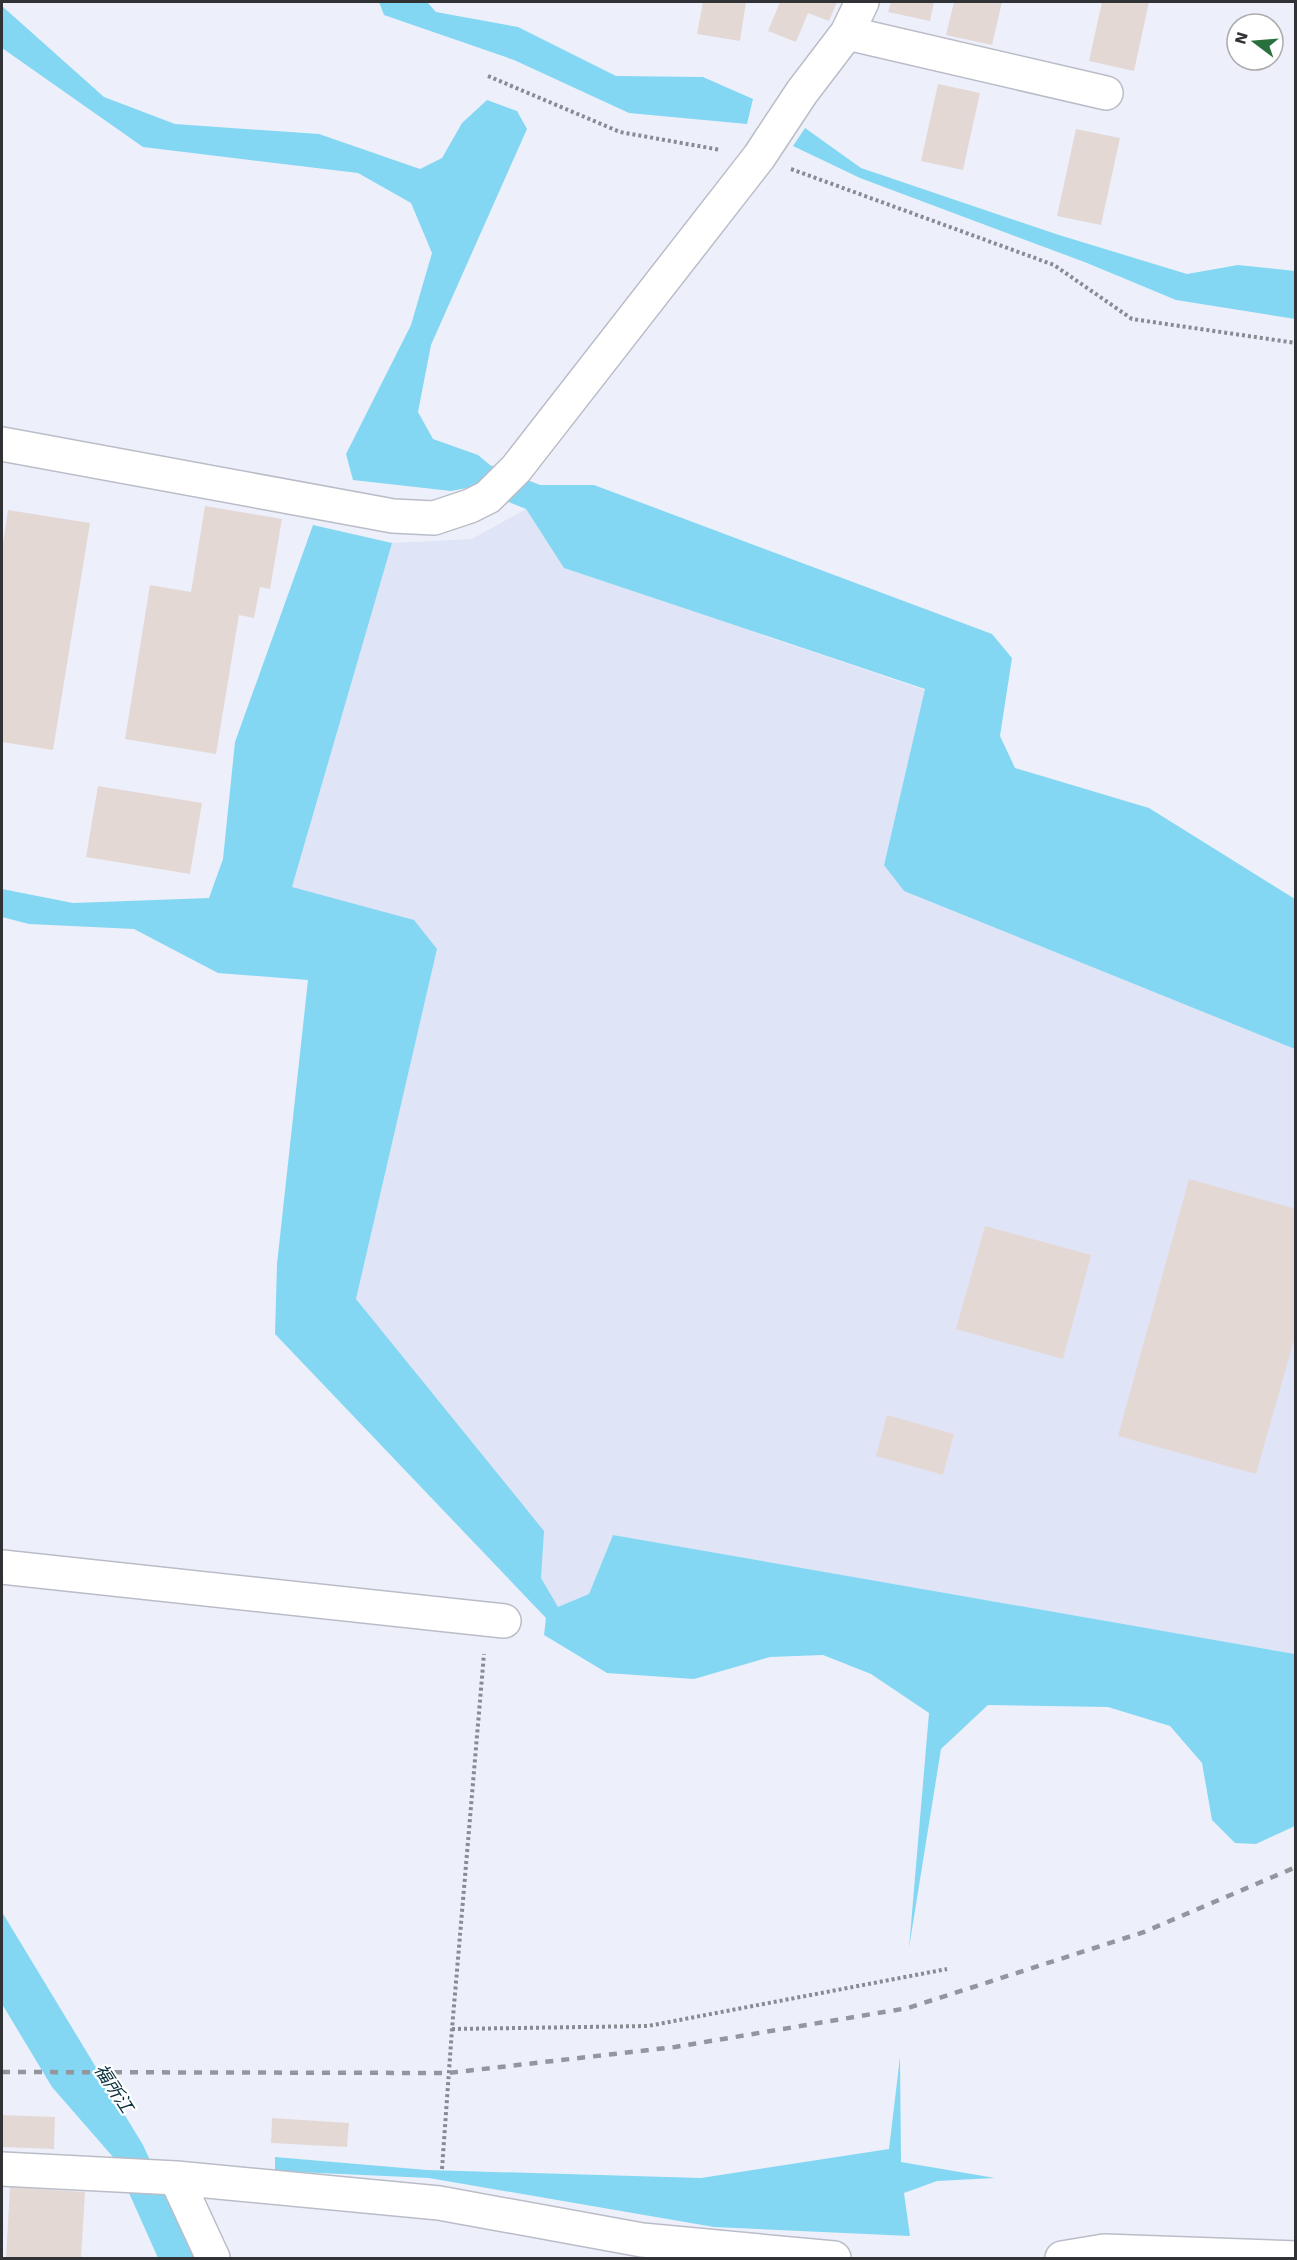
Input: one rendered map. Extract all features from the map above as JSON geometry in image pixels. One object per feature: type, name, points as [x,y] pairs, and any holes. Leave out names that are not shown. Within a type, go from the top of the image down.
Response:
[{"type":"street","points":[[2,444],[393,516],[434,518],[470,506],[488,497],[516,469],[759,157],[802,92],[848,33],[862,2]]},
{"type":"street","points":[[848,33],[1106,93]]},
{"type":"street","points":[[2,1567],[504,1621]]},
{"type":"street","points":[[2,2169],[176,2178],[439,2203],[642,2240],[834,2259]]},
{"type":"street","points":[[176,2178],[213,2259]]},
{"type":"street","points":[[1062,2259],[1104,2251],[1296,2258]]},
{"type":"path","points":[[488,76],[620,132],[759,157],[1054,265],[1132,319],[1296,343]]},
{"type":"path","points":[[439,2203],[483,1656],[504,1621]]},
{"type":"path","points":[[452,2029],[648,2026],[947,1969]]},
{"type":"shaded area","points":[[526,509],[564,568],[925,690],[884,864],[904,891],[1295,1049],[1295,1654],[613,1535],[589,1594],[558,1608],[541,1578],[543,1531],[356,1299],[437,949],[292,887],[392,543],[472,539]]},
{"type":"water","points":[[379,2],[427,2],[436,12],[518,27],[616,76],[703,77],[753,99],[747,124],[629,113],[514,60],[384,15]]},
{"type":"water","points":[[2,6],[104,97],[175,124],[319,134],[420,169],[442,158],[462,123],[487,100],[517,111],[527,129],[431,345],[418,412],[433,439],[478,455],[490,465],[540,485],[594,485],[992,634],[1012,658],[1000,736],[1015,768],[1149,808],[1295,899],[1295,1049],[904,891],[884,865],[925,689],[564,568],[526,509],[472,487],[451,491],[353,480],[346,454],[411,325],[432,253],[411,203],[358,173],[143,147],[2,48]]},
{"type":"water","points":[[805,128],[861,168],[1059,235],[1187,274],[1238,265],[1295,271],[1295,319],[1176,300],[1087,263],[860,178],[793,146]]},
{"type":"water","points":[[313,525],[392,543],[292,887],[414,920],[437,949],[356,1299],[544,1531],[541,1578],[558,1607],[589,1594],[613,1535],[1295,1654],[1295,1826],[1256,1844],[1235,1843],[1212,1820],[1202,1763],[1170,1726],[1108,1707],[988,1705],[941,1749],[909,1948],[929,1713],[871,1674],[823,1655],[770,1657],[694,1679],[607,1673],[544,1635],[546,1618],[275,1334],[277,1264],[308,980],[218,973],[134,929],[29,924],[2,917],[2,889],[73,903],[209,898],[223,859],[235,742]]},
{"type":"water","points":[[2,1912],[143,2145],[195,2258],[158,2258],[113,2157],[52,2087],[2,2004]]},
{"type":"water","points":[[900,2057],[901,2162],[995,2178],[937,2181],[904,2193],[910,2236],[714,2227],[429,2178],[275,2171],[275,2157],[427,2170],[701,2178],[889,2149]]},
{"type":"building","points":[[703,2],[746,2],[740,41],[697,34]]},
{"type":"building","points":[[780,2],[837,2],[829,21],[808,13],[796,42],[768,31]]},
{"type":"building","points":[[891,2],[934,2],[930,21],[888,12]]},
{"type":"building","points":[[954,2],[1002,2],[992,45],[946,35]]},
{"type":"building","points":[[1102,2],[1149,2],[1134,71],[1089,61]]},
{"type":"building","points":[[938,84],[980,93],[963,170],[921,161]]},
{"type":"building","points":[[1076,129],[1120,138],[1101,225],[1057,216]]},
{"type":"building","points":[[205,506],[282,519],[270,589],[260,587],[254,618],[239,615],[216,754],[125,739],[150,585],[191,592]]},
{"type":"building","points":[[8,510],[90,523],[53,750],[2,742],[2,550]]},
{"type":"building","points":[[98,786],[202,803],[190,874],[86,857]]},
{"type":"building","points":[[1189,1179],[1296,1209],[1296,1333],[1256,1474],[1118,1436]]},
{"type":"building","points":[[985,1226],[1091,1255],[1063,1359],[956,1329]]},
{"type":"building","points":[[887,1415],[954,1434],[943,1475],[876,1456]]},
{"type":"building","points":[[2,2115],[55,2117],[54,2149],[2,2147]]},
{"type":"building","points":[[272,2118],[349,2123],[347,2147],[271,2143]]},
{"type":"building","points":[[10,2187],[85,2192],[81,2258],[6,2258]]},
{"type":"railway","points":[[2,2072],[448,2073],[675,2047],[908,2008],[1144,1932],[1296,1867]]},
{"type":"water label","name":"福所江","points":[[114,2088]]}]
